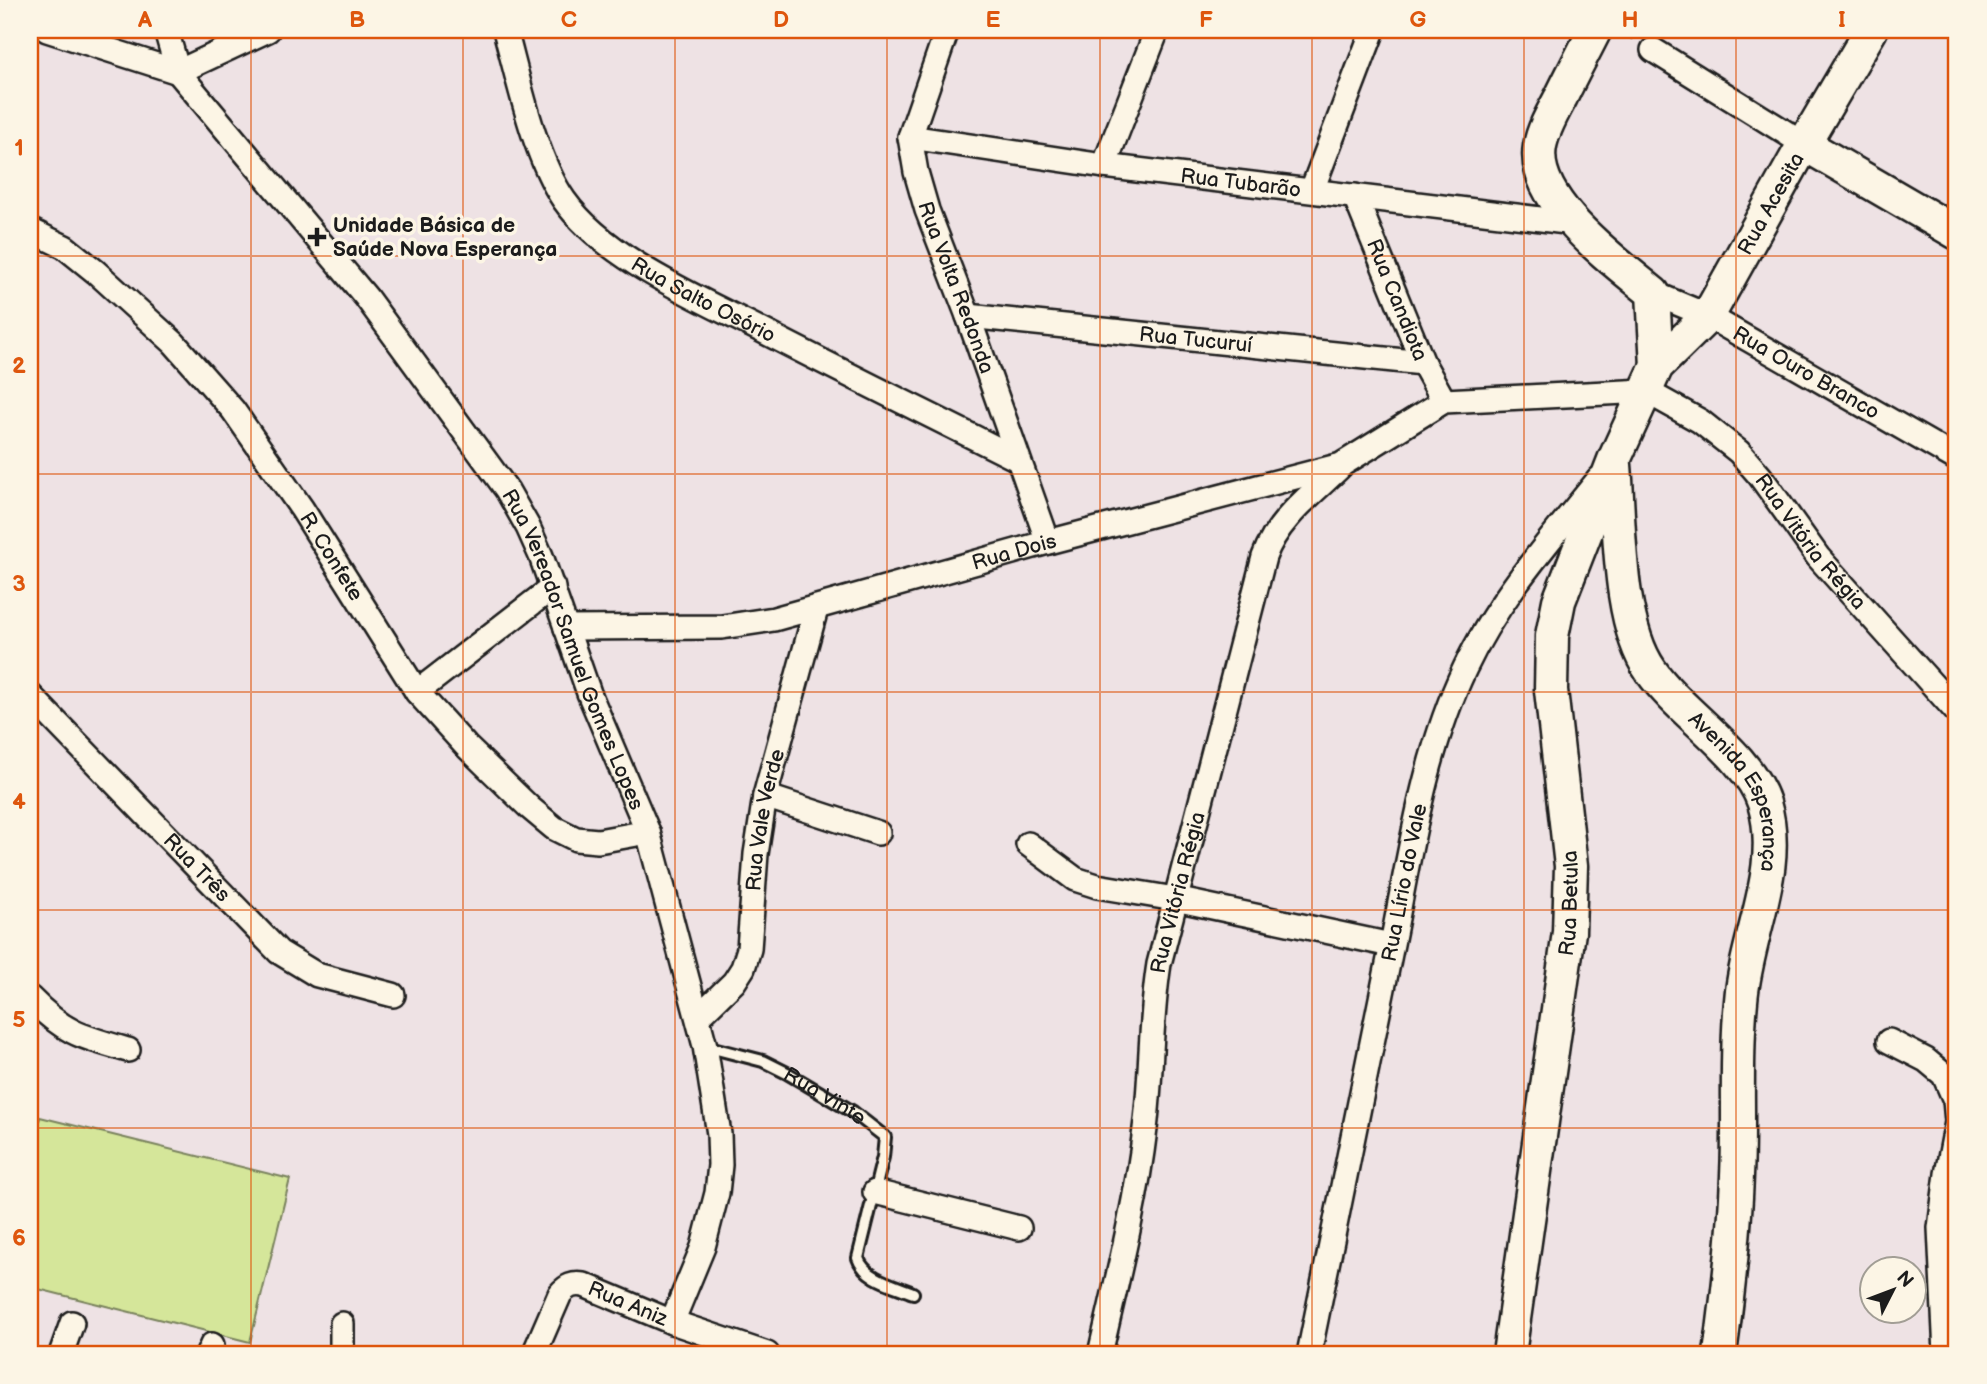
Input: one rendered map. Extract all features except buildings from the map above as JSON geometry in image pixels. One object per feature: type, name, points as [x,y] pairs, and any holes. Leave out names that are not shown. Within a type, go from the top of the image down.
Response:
[{"type":"street","points":[[47,30],[178,72],[268,30]]},
{"type":"street","points":[[166,30],[178,72]]},
{"type":"street","name":"Rua Salto Osório","points":[[505,30],[527,108],[550,175],[563,198],[594,234],[613,249],[684,290],[1017,459]]},
{"type":"street","name":"Rua Volta Redonda","points":[[947,30],[910,137],[916,172],[927,210],[968,316],[1048,542]]},
{"type":"street","points":[[1104,166],[1157,30]]},
{"type":"street","points":[[1312,190],[1373,30]]},
{"type":"street","name":"Rua Ouro Branco","points":[[1595,30],[1540,144],[1539,160],[1543,177],[1574,223],[1653,293],[1708,316],[1957,459]]},
{"type":"street","name":"Rua Acesita","points":[[1652,379],[1708,316],[1871,30]]},
{"type":"street","points":[[1653,50],[1804,144],[1957,233]]},
{"type":"street","name":"Rua Vereador Samuel Gomes Lopes","points":[[178,72],[366,297],[507,490],[528,527],[552,587],[593,703],[648,832],[705,1046],[719,1134],[717,1193],[703,1247],[672,1322]]},
{"type":"street","name":"Rua Tubarão","points":[[910,137],[1104,166],[1574,223]]},
{"type":"street","name":"Rua Candiota","points":[[1355,196],[1423,363],[1444,401]]},
{"type":"street","name":"R. Confete","points":[[30,230],[65,247],[96,272],[174,343],[233,410],[302,509],[417,692],[466,746],[530,808],[554,828],[576,839],[598,841],[648,832]]},
{"type":"street","points":[[1615,460],[1652,379],[1653,293]]},
{"type":"street","name":"Rua Tucuruí","points":[[968,316],[1423,363]]},
{"type":"street","points":[[1444,401],[1564,393],[1652,379]]},
{"type":"street","name":"Rua Vitória Régia","points":[[1652,379],[1739,452],[1760,476],[1818,557],[1957,712]]},
{"type":"street","name":"Rua Dois","points":[[566,628],[722,626],[774,619],[816,609],[1048,542],[1341,466],[1444,401]]},
{"type":"street","name":"Rua Lírio do Vale","points":[[1309,1354],[1391,945],[1429,769],[1448,705],[1465,667],[1500,606],[1615,460]]},
{"type":"street","name":"Avenida Esperança","points":[[1615,460],[1626,607],[1635,640],[1651,671],[1743,767],[1763,800],[1769,822],[1770,856],[1764,892],[1745,965],[1741,1000],[1737,1175],[1720,1354]]},
{"type":"street","name":"Rua Betula","points":[[1509,1354],[1572,902],[1572,866],[1552,712],[1552,636],[1569,570],[1615,460]]},
{"type":"street","name":"Rua Vitória Régia","points":[[1100,1354],[1141,1164],[1156,986],[1175,899],[1269,544],[1286,521],[1341,466]]},
{"type":"street","points":[[417,692],[552,587]]},
{"type":"street","name":"Rua Vale Verde","points":[[698,1017],[734,982],[743,968],[749,949],[756,853],[765,796],[816,609]]},
{"type":"street","name":"Rua Três","points":[[30,695],[279,952],[317,975],[393,995]]},
{"type":"street","points":[[765,796],[878,833]]},
{"type":"street","points":[[1028,844],[1062,870],[1086,883],[1391,945]]},
{"type":"street","points":[[30,998],[58,1024],[78,1036],[128,1051]]},
{"type":"street","points":[[1889,1041],[1926,1060],[1944,1075],[1955,1100],[1957,1122],[1940,1228],[1945,1354]]},
{"type":"street","points":[[875,1192],[1019,1228]]},
{"type":"street","name":"Rua Aniz","points":[[534,1354],[560,1294],[566,1287],[575,1284],[584,1284],[672,1322],[767,1354]]},
{"type":"street","points":[[1726,1308],[1737,1354]]},
{"type":"street","points":[[61,1354],[72,1323]]},
{"type":"street","points":[[342,1324],[342,1354]]},
{"type":"street","points":[[1105,1330],[1118,1354]]},
{"type":"lane","name":"Rua Vinte","points":[[705,1046],[762,1061],[787,1073],[882,1133],[887,1142],[858,1254],[860,1264],[877,1278],[913,1293]]},
{"type":"green space","points":[[40,1117],[290,1179],[250,1342],[30,1287],[30,1159]]},
{"type":"place","name":"Unidade Básica de Saúde Nova Esperança","points":[[317,237]]}]
